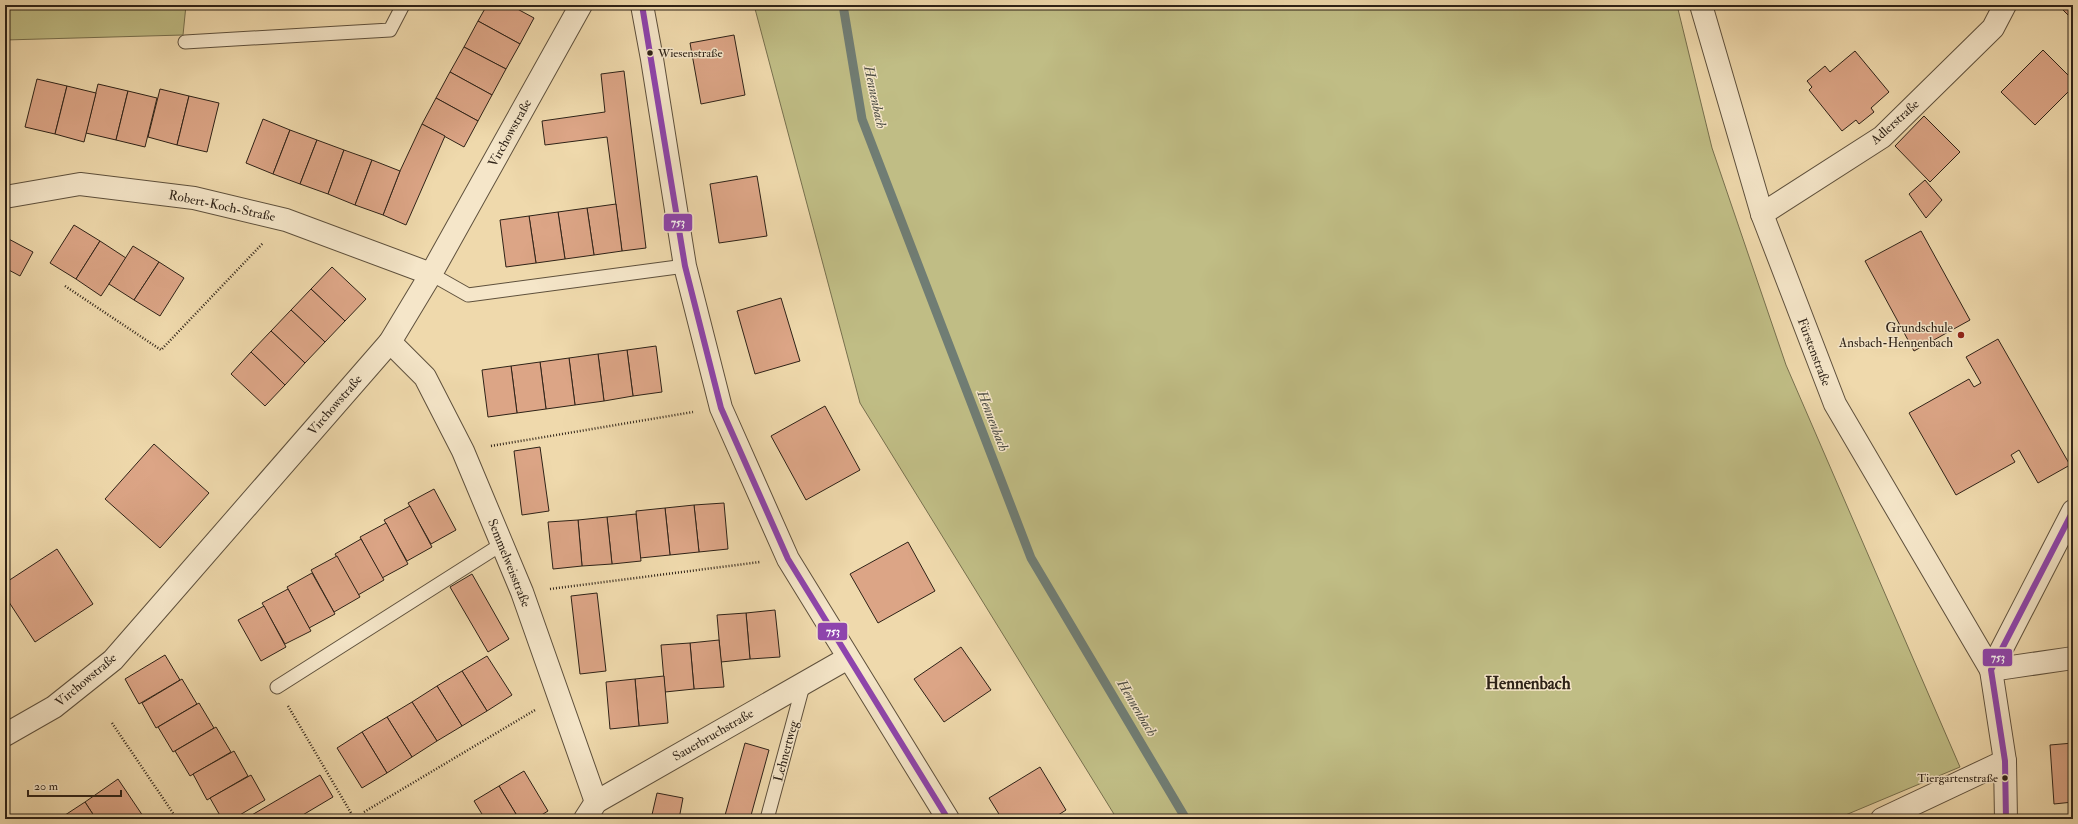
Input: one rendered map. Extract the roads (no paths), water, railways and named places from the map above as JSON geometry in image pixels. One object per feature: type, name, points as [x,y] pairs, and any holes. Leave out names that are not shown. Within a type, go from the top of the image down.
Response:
[{"type":"street","name":"Virchowstraße","points":[[5,735],[54,707],[113,660],[390,342],[431,274],[581,5]]},
{"type":"street","points":[[642,5],[652,58],[685,266],[721,408],[788,559],[948,819]]},
{"type":"street","name":"Fürstenstraße","points":[[1701,5],[1762,214],[1834,404],[1991,670]]},
{"type":"street","name":"Adlerstraße","points":[[1762,214],[1882,137],[1993,28],[2005,5]]},
{"type":"street","name":"Robert-Koch-Straße","points":[[5,197],[80,184],[194,198],[286,220],[431,274]]},
{"type":"street","name":"Semmelweisstraße","points":[[390,342],[425,377],[463,451],[522,592],[559,696],[591,811]]},
{"type":"street","points":[[2006,819],[2005,761],[1991,670],[2073,511]]},
{"type":"street","name":"Sauerbruchstraße","points":[[591,811],[804,682],[848,658]]},
{"type":"street","points":[[1991,670],[2073,658]]},
{"type":"street","points":[[1882,819],[2005,761]]},
{"type":"lane","points":[[185,42],[390,30],[403,5]]},
{"type":"lane","points":[[431,274],[468,295],[685,266]]},
{"type":"lane","points":[[277,687],[502,544]]},
{"type":"lane","name":"Lehnertweg","points":[[767,819],[804,682]]},
{"type":"waterway","name":"Hennenbach","points":[[843,5],[862,119],[1031,558],[1186,819]]},
{"type":"place","name":"Wiesenstraße","points":[[650,53]]},
{"type":"place","name":"Grundschule Ansbach-Hennenbach","points":[[1961,335]]},
{"type":"place","name":"Tiergartenstraße","points":[[2005,778]]},
{"type":"district","name":"Hennenbach","points":[[1528,683]]}]
